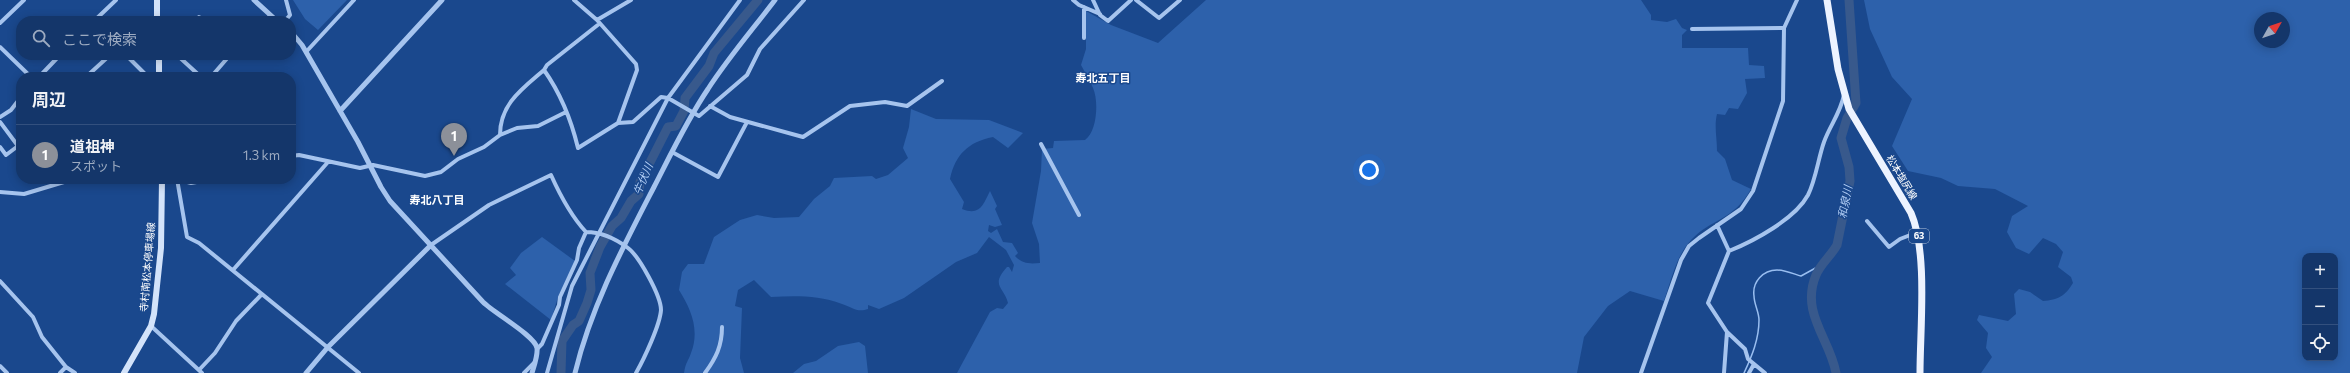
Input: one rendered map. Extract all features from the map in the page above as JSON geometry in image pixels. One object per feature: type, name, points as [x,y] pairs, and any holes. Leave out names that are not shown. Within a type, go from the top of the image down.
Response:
[{"type":"main road","points":[[157,0],[157,16]]},
{"type":"main road","name":"松本塩尻線","points":[[1826,0],[1828,20],[1844,94],[1849,109],[1911,213],[1918,232],[1920,259],[1920,373]]},
{"type":"main road","points":[[159,60],[159,72]]},
{"type":"main road","name":"寺村南松本停車場線","points":[[124,373],[151,326],[161,248],[162,184]]},
{"type":"street","points":[[0,23],[24,0]]},
{"type":"street","points":[[99,16],[116,0]]},
{"type":"street","points":[[254,0],[270,16]]},
{"type":"street","points":[[286,0],[289,16]]},
{"type":"street","points":[[306,52],[354,0]]},
{"type":"street","points":[[340,111],[442,0]]},
{"type":"street","points":[[574,0],[598,22],[636,64],[637,70],[618,123]]},
{"type":"street","points":[[500,134],[500,122],[503,112],[513,96],[598,22],[631,0]]},
{"type":"street","points":[[547,373],[572,286],[599,232],[669,99],[740,0]]},
{"type":"street","points":[[575,373],[593,314],[622,244],[672,152],[691,112],[775,0]]},
{"type":"street","points":[[544,70],[554,84],[565,105],[566,112],[574,125],[578,148],[618,123],[633,122],[661,97],[669,99],[699,116],[747,75],[760,49],[804,0]]},
{"type":"street","points":[[1073,0],[1108,21],[1132,0]]},
{"type":"street","points":[[1093,0],[1100,15]]},
{"type":"street","points":[[1136,0],[1159,18],[1180,0]]},
{"type":"street","points":[[1641,373],[1681,260],[1689,246],[1741,209],[1753,191],[1783,101],[1784,28],[1797,0]]},
{"type":"street","points":[[1084,7],[1084,38]]},
{"type":"street","points":[[1692,29],[1784,28]]},
{"type":"street","points":[[296,39],[306,52],[390,201],[483,302],[494,313],[531,338],[537,349]]},
{"type":"street","points":[[0,47],[26,72]]},
{"type":"street","points":[[44,72],[55,60]]},
{"type":"street","points":[[91,72],[105,60]]},
{"type":"street","points":[[131,60],[143,72]]},
{"type":"street","points":[[182,60],[196,72]]},
{"type":"street","points":[[215,72],[226,60]]},
{"type":"street","points":[[710,106],[730,117],[803,137],[850,106],[885,102],[907,106],[942,81]]},
{"type":"street","points":[[1765,373],[1748,358],[1745,349],[1727,332],[1708,303],[1729,251],[1768,231],[1800,206],[1808,194],[1824,143],[1841,111],[1844,94]]},
{"type":"street","points":[[0,117],[10,110],[16,103]]},
{"type":"street","points":[[296,155],[360,168],[370,166],[417,176],[433,175],[446,169],[458,159],[491,143],[500,134],[517,128],[538,126],[566,112]]},
{"type":"street","points":[[0,122],[16,143]]},
{"type":"street","points":[[672,152],[718,177],[747,122]]},
{"type":"street","points":[[1041,144],[1079,215]]},
{"type":"street","points":[[0,147],[6,154],[16,147]]},
{"type":"street","points":[[233,270],[328,162]]},
{"type":"street","points":[[306,373],[328,347],[431,245],[489,205],[552,175],[559,193],[586,232]]},
{"type":"street","points":[[0,192],[24,194],[57,184]]},
{"type":"street","points":[[178,184],[185,233],[187,237],[199,243],[359,373]]},
{"type":"street","points":[[1874,221],[1868,223],[1889,247],[1900,239],[1918,232]]},
{"type":"street","points":[[1717,225],[1729,251]]},
{"type":"street","points":[[586,232],[599,232],[630,249],[642,267],[661,302],[661,312],[645,356],[636,373]]},
{"type":"street","points":[[532,373],[537,349],[542,344],[559,305],[560,297],[577,260],[579,248],[586,232]]},
{"type":"street","points":[[0,281],[33,317],[42,337],[66,368],[75,373]]},
{"type":"street","points":[[151,326],[200,372],[236,321],[262,294]]},
{"type":"street","points":[[705,373],[716,359],[722,340],[722,327]]},
{"type":"street","points":[[1724,373],[1727,332]]},
{"type":"street","points":[[524,373],[535,362]]},
{"type":"street","points":[[1749,373],[1754,364]]},
{"type":"street","points":[[0,366],[8,373]]},
{"type":"street","points":[[60,373],[66,368]]},
{"type":"shaded area","points":[[293,0],[347,0],[318,30],[305,19]]},
{"type":"shaded area","points":[[1206,0],[1641,0],[1651,15],[1651,20],[1667,22],[1676,19],[1682,28],[1687,30],[1682,35],[1682,48],[1748,48],[1749,65],[1764,66],[1765,78],[1745,79],[1747,93],[1738,109],[1729,108],[1725,115],[1717,114],[1716,119],[1717,151],[1725,159],[1732,180],[1751,189],[1737,207],[1699,233],[1686,246],[1674,269],[1664,301],[1630,291],[1608,306],[1584,337],[1577,373],[957,373],[990,312],[997,308],[1003,309],[1008,303],[1000,286],[999,278],[1007,267],[1009,267],[1012,272],[1014,265],[1006,250],[989,237],[977,253],[956,262],[904,298],[879,309],[868,305],[868,309],[858,310],[833,301],[798,296],[771,297],[754,280],[738,290],[735,306],[742,308],[740,358],[744,373],[684,373],[694,344],[695,336],[693,320],[679,290],[682,272],[688,264],[704,264],[714,237],[740,220],[757,215],[774,218],[799,217],[814,199],[830,186],[834,178],[872,176],[876,179],[888,175],[908,158],[903,148],[909,127],[911,109],[936,119],[989,120],[1023,133],[1008,148],[993,137],[976,142],[959,156],[950,179],[964,202],[962,209],[968,211],[977,210],[980,208],[990,191],[997,206],[995,209],[1002,225],[995,227],[989,225],[988,231],[991,233],[997,229],[1003,242],[1012,243],[1018,253],[1015,256],[1020,261],[1040,263],[1039,244],[1032,223],[1041,171],[1042,149],[1053,148],[1054,141],[1085,140],[1092,130],[1096,116],[1095,94],[1081,65],[1086,49],[1086,11],[1111,25],[1158,43]]},
{"type":"shaded area","points":[[1864,0],[2350,0],[2350,373],[1981,373],[1992,357],[1986,348],[1988,333],[1977,320],[1979,315],[2008,321],[2016,314],[2014,294],[2019,289],[2030,292],[2043,301],[2053,300],[2064,294],[2073,283],[2071,277],[2058,267],[2063,252],[2056,244],[2043,238],[2029,254],[2016,248],[2007,232],[2012,216],[2028,206],[1995,189],[1958,186],[1941,178],[1908,171],[1892,146],[1912,99],[1892,77],[1870,29]]},
{"type":"shaded area","points":[[542,237],[575,261],[558,297],[551,320],[505,284],[516,275],[510,268],[521,253]]},
{"type":"shaded area","points":[[859,342],[865,346],[868,373],[793,373],[804,364],[816,361],[838,346]]},
{"type":"waterway","name":"牛伏川","points":[[561,373],[562,341],[573,325],[579,321],[587,303],[591,290],[590,273],[600,247],[612,226],[621,218],[631,201],[639,194],[640,182],[668,127],[676,126],[684,111],[685,98],[709,66],[714,53],[758,0]]},
{"type":"waterway","name":"和泉川","points":[[1836,373],[1833,361],[1814,314],[1812,289],[1816,275],[1837,245],[1850,181],[1849,167],[1841,138],[1847,118],[1856,103],[1849,0]]},
{"type":"waterway","points":[[1744,373],[1758,334],[1759,317],[1754,299],[1754,291],[1757,282],[1767,272],[1777,270],[1801,276],[1821,265]]},
{"type":"place","name":"道祖神","points":[[454,156]]},
{"type":"district","name":"寿北五丁目","points":[[1103,78]]},
{"type":"district","name":"寿北八丁目","points":[[437,200]]}]
